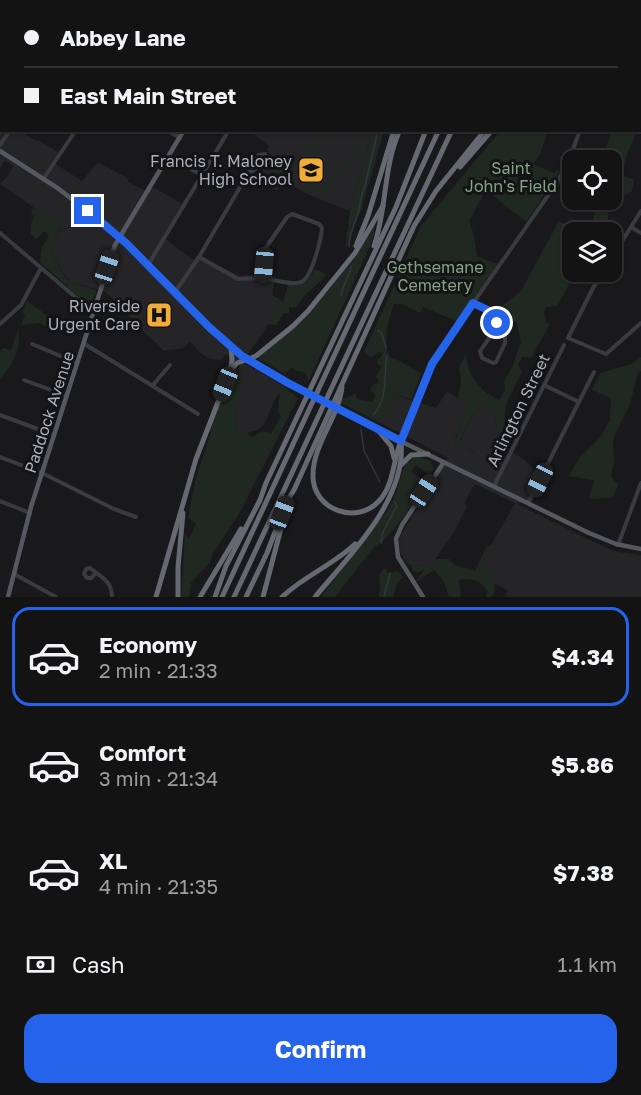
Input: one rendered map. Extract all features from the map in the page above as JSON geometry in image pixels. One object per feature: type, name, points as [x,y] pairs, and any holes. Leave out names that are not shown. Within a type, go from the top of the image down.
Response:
[{"type":"highway","points":[[352,256],[366,222],[393,132]]},
{"type":"highway","points":[[364,273],[378,233],[392,154],[399,132]]},
{"type":"highway","points":[[200,597],[233,544],[266,483],[404,189],[425,132]]},
{"type":"highway","points":[[222,597],[438,132]]},
{"type":"highway","points":[[234,597],[451,132]]},
{"type":"highway","points":[[263,597],[279,534],[294,490],[414,226],[436,191],[483,132]]},
{"type":"highway","points":[[436,191],[448,181],[490,132]]},
{"type":"highway","points":[[230,371],[237,363],[248,360],[302,317],[352,256],[383,206]]},
{"type":"highway","points":[[156,597],[200,447],[230,371],[231,347]]},
{"type":"highway","points":[[342,383],[341,395],[313,468],[314,484],[320,497],[328,506],[339,511],[354,513],[368,509],[377,503],[384,494],[401,441]]},
{"type":"highway","points":[[377,429],[391,446],[394,463]]},
{"type":"highway","points":[[315,597],[365,535],[385,506],[398,472],[402,450],[401,441]]},
{"type":"highway","points":[[398,472],[409,455],[428,454]]},
{"type":"highway","points":[[214,597],[226,566],[260,500],[266,483]]},
{"type":"highway","points":[[246,597],[264,560],[287,501],[294,490]]},
{"type":"highway","points":[[178,597],[182,512]]},
{"type":"highway","points":[[282,597],[296,585],[339,558],[365,535]]},
{"type":"main road","name":"Paddock Avenue","points":[[8,597],[42,473],[113,249],[183,132]]},
{"type":"main road","points":[[0,151],[44,178],[119,237],[231,347],[248,360],[377,429],[589,533],[618,545],[641,549]]},
{"type":"main road","points":[[423,597],[398,557],[396,539],[402,525],[444,462]]},
{"type":"street","points":[[0,145],[9,132]]},
{"type":"street","points":[[44,178],[75,132]]},
{"type":"street","points":[[170,132],[180,138]]},
{"type":"street","points":[[148,265],[227,132]]},
{"type":"street","points":[[401,441],[432,364],[556,184],[568,163],[579,132]]},
{"type":"street","points":[[175,292],[199,257],[259,155],[265,154],[266,159],[249,173]]},
{"type":"street","points":[[169,157],[202,175]]},
{"type":"street","points":[[622,241],[641,211]]},
{"type":"street","points":[[199,257],[238,279],[262,278],[296,283],[305,280],[309,274],[322,231],[321,225],[294,214],[289,215],[265,249],[262,278]]},
{"type":"street","points":[[631,227],[641,232]]},
{"type":"street","points":[[0,233],[93,312]]},
{"type":"street","points":[[0,324],[21,305],[41,268]]},
{"type":"street","points":[[597,282],[568,338],[606,354],[641,322]]},
{"type":"street","points":[[473,303],[496,314],[498,318],[495,328],[480,351],[482,358],[493,363],[496,362],[505,343],[505,334],[495,328]]},
{"type":"street","points":[[83,343],[198,414]]},
{"type":"street","points":[[32,344],[77,363]]},
{"type":"street","name":"Arlington Street","points":[[494,486],[564,345]]},
{"type":"street","points":[[152,386],[170,365]]},
{"type":"street","points":[[528,503],[594,372]]},
{"type":"street","points":[[24,380],[67,397]]},
{"type":"street","points":[[544,385],[579,402]]},
{"type":"street","points":[[0,415],[55,436]]},
{"type":"street","points":[[0,457],[42,473],[114,509],[136,517]]},
{"type":"street","points":[[618,545],[641,483]]},
{"type":"street","points":[[0,501],[30,513]]},
{"type":"street","points":[[96,573],[109,583],[112,597]]},
{"type":"street","points":[[14,574],[56,597]]},
{"type":"shaded area","points":[[0,132],[21,132],[38,140],[58,152],[56,164],[82,181],[98,162],[144,190],[155,188],[182,204],[163,237],[192,259],[203,257],[239,276],[260,274],[275,276],[272,295],[284,302],[249,353],[239,360],[285,387],[275,399],[265,423],[258,430],[247,433],[235,428],[237,419],[235,403],[238,398],[236,382],[240,365],[226,354],[221,360],[208,358],[190,341],[183,348],[164,351],[128,316],[122,306],[104,291],[73,283],[64,275],[51,251],[55,236],[62,227],[0,184],[13,166],[5,161],[0,168]]},
{"type":"shaded area","name":"Francis T. Maloney High School","points":[[251,132],[372,132],[350,211],[309,195],[283,181],[277,191],[253,177],[269,162],[271,157],[267,149],[269,146]]},
{"type":"shaded area","points":[[447,391],[458,398],[470,401],[455,444],[476,453],[459,443],[472,416],[480,409],[488,410],[495,417],[497,431],[490,448],[492,451],[506,457],[509,450],[544,475],[533,497],[534,500],[517,504],[600,545],[618,552],[641,555],[641,597],[505,597],[508,590],[492,582],[480,565],[515,503],[475,484],[464,503],[467,506],[455,531],[431,565],[412,566],[407,563],[401,554],[399,543],[401,535],[448,458],[377,421],[382,418],[395,395],[436,408]]},
{"type":"green space","points":[[321,132],[325,132],[302,171],[305,183],[318,189],[324,188],[330,184],[363,132],[367,132],[345,170],[334,185],[325,192],[316,193],[301,184],[299,169]]},
{"type":"green space","points":[[372,132],[384,132],[361,210],[345,250],[350,211]]},
{"type":"green space","points":[[499,132],[548,132],[540,154],[533,164],[554,173],[557,170],[560,171],[526,222],[486,190],[469,221],[477,256],[498,264],[457,321],[423,307],[420,313],[402,304],[394,304],[386,344],[390,358],[400,361],[421,374],[411,399],[395,395],[382,418],[377,421],[341,403],[342,399],[355,393],[357,399],[373,402],[375,394],[370,391],[373,385],[379,382],[376,376],[382,366],[377,364],[378,359],[382,356],[380,351],[371,358],[364,352],[421,226]]},
{"type":"green space","points":[[612,132],[637,132],[627,154],[622,175],[622,150],[605,150]]},
{"type":"green space","points":[[622,175],[634,180],[632,191],[622,198]]},
{"type":"green space","points":[[33,207],[57,223],[63,215],[67,218],[55,236],[51,251],[64,276],[73,283],[96,290],[91,304],[87,304],[40,262],[42,246],[49,237],[45,231],[34,241],[35,238],[31,234]]},
{"type":"green space","points":[[594,210],[611,210],[608,213],[608,222],[592,222]]},
{"type":"green space","points":[[559,221],[562,223],[562,282],[570,282],[557,306],[546,307],[544,313],[546,323],[550,324],[531,358],[522,357],[518,365],[522,372],[506,404],[504,426],[492,451],[490,449],[495,436],[496,419],[488,411],[480,409],[472,416],[459,442],[477,455],[455,444],[470,401],[458,398],[461,381],[459,366],[466,355],[469,370],[476,383],[487,393],[500,400],[505,390],[504,382],[521,342],[517,323],[499,313],[502,306],[521,291]]},
{"type":"green space","points":[[376,223],[372,241],[308,382],[304,372],[296,371],[292,367],[285,374],[258,358],[328,291],[352,261]]},
{"type":"green space","points":[[315,269],[327,275],[304,296],[296,307],[289,307],[289,313],[284,313],[276,325],[268,324],[279,303],[270,296],[269,287],[260,284],[260,281],[274,282],[272,295],[283,302],[288,284],[304,282]]},
{"type":"green space","points":[[27,301],[48,316],[66,322],[63,331],[56,333],[40,323],[21,325]]},
{"type":"green space","points":[[18,330],[19,343],[15,356],[0,378],[0,351],[3,348],[11,350]]},
{"type":"green space","points":[[641,357],[641,371],[638,373],[630,404],[613,439],[614,463],[611,476],[618,485],[612,498],[589,499],[594,480],[569,476],[580,457],[600,438],[610,420],[611,398],[592,390],[600,373],[632,364]]},
{"type":"green space","points":[[232,372],[237,374],[236,382],[241,383],[242,391],[238,398],[239,403],[235,404],[237,419],[235,428],[252,437],[263,431],[271,433],[281,417],[278,411],[280,392],[285,388],[298,398],[239,514],[212,555],[210,562],[191,583],[189,597],[181,597],[185,534],[189,540],[196,523],[188,518],[196,478],[210,436],[211,424]]},
{"type":"green space","points":[[418,456],[430,461],[434,469],[429,475],[416,465],[411,472],[426,483],[409,508],[388,536],[374,547],[335,597],[321,597],[387,511],[406,461],[409,457]]},
{"type":"green space","points":[[492,544],[480,565],[492,573],[490,577],[495,590],[491,597],[485,597],[488,592],[479,582],[469,579],[459,580],[461,597],[449,597],[443,580],[434,570],[416,582],[424,570],[412,571],[412,566],[431,565],[435,559],[449,559],[455,565],[475,571],[486,548]]},
{"type":"green space","points":[[385,568],[388,573],[398,571],[403,577],[397,583],[393,597],[379,597],[379,575]]},
{"type":"waterway","points":[[349,247],[378,132]]},
{"type":"waterway","points":[[341,296],[351,266]]},
{"type":"waterway","points":[[378,330],[382,334],[386,348]]},
{"type":"waterway","points":[[373,415],[383,395],[387,356]]},
{"type":"waterway","points":[[361,429],[364,451],[380,482]]},
{"type":"waterway","points":[[381,543],[383,532],[397,506],[395,502]]},
{"type":"waterway","points":[[384,597],[390,573]]},
{"type":"place","name":"Francis T. Maloney High School","points":[[311,170]]},
{"type":"place","name":"Riverside Urgent Care","points":[[159,315]]},
{"type":"route","points":[[88,211],[126,243],[209,327],[242,356],[288,383],[401,441],[406,423],[432,364],[473,303],[496,314],[497,323]]},
{"type":"park label","name":"Saint John's Field","points":[[511,177]]},
{"type":"park label","name":"Gethsemane Cemetery","points":[[435,276]]}]
